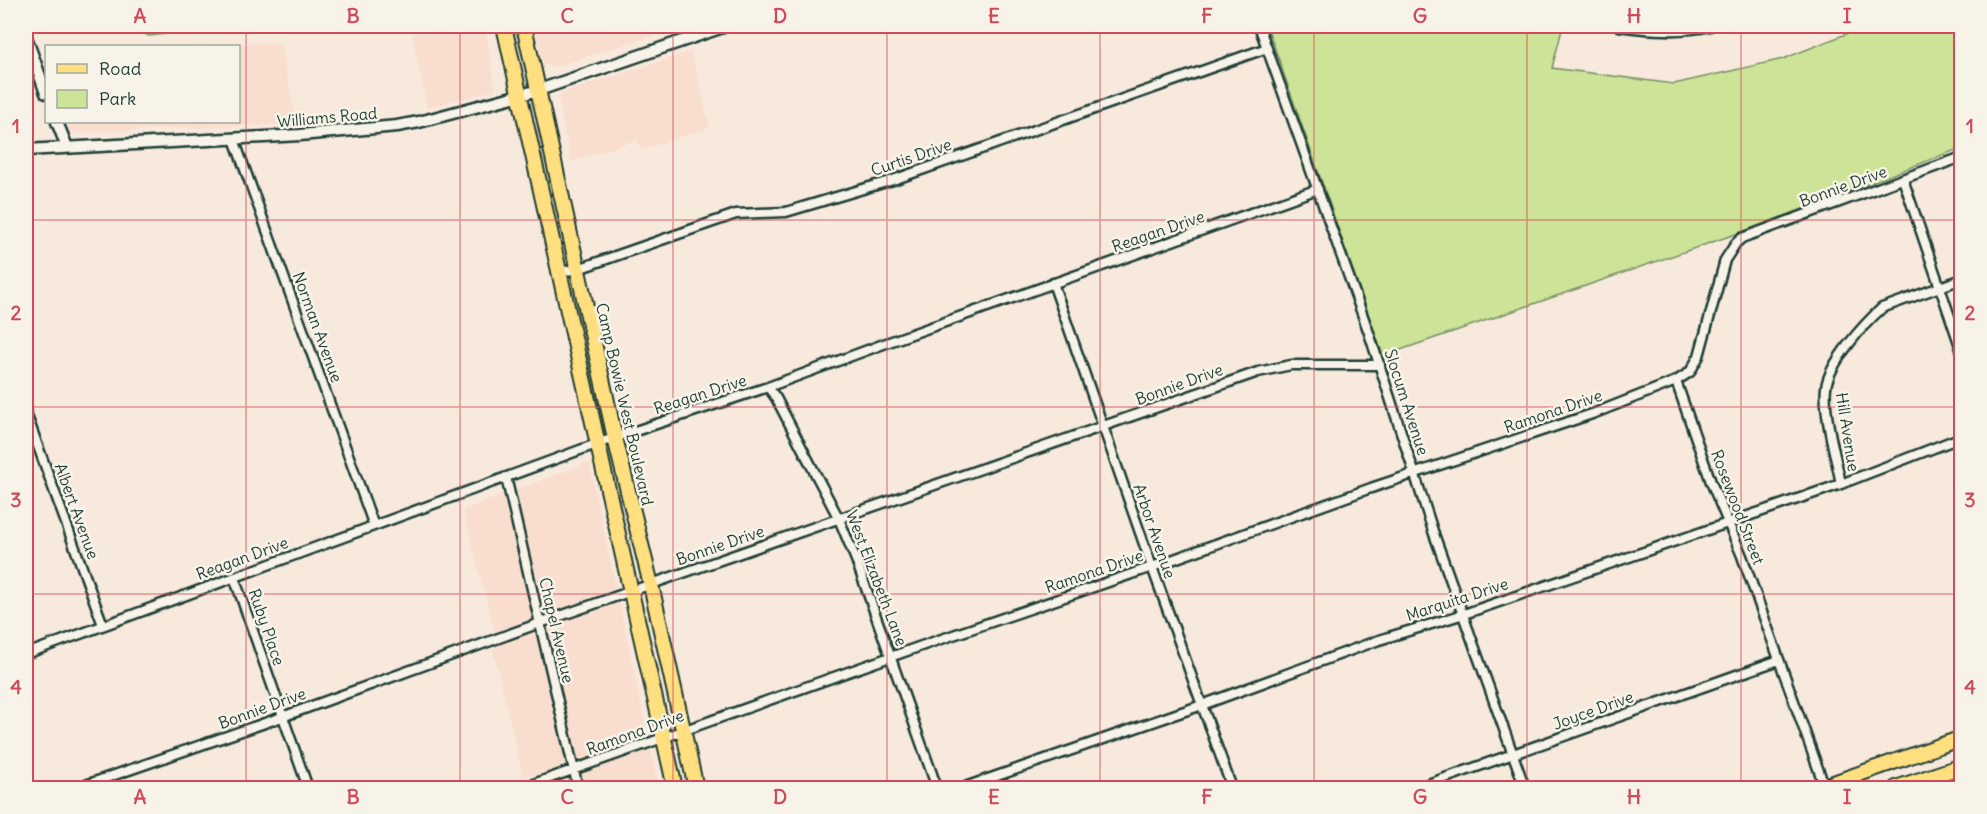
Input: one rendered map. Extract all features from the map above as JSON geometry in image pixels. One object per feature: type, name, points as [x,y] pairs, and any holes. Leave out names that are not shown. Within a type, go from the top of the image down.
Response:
[{"type":"main road","name":"Camp Bowie West Boulevard","points":[[504,26],[675,789]]},
{"type":"main road","name":"Camp Bowie West Boulevard","points":[[524,26],[615,438],[651,585],[696,789]]},
{"type":"main road","points":[[1823,788],[1962,738]]},
{"type":"main road","points":[[1896,789],[1962,766]]},
{"type":"street","points":[[688,26],[691,38]]},
{"type":"street","name":"Williams Road","points":[[26,150],[317,134],[397,126],[539,90],[726,26]]},
{"type":"street","name":"Slocum Avenue","points":[[1259,26],[1380,365],[1414,474],[1525,789]]},
{"type":"street","points":[[1620,26],[1685,30],[1710,26]]},
{"type":"street","points":[[26,37],[45,90]]},
{"type":"street","name":"Curtis Drive","points":[[560,272],[578,269],[736,214],[786,212],[897,178],[1267,48]]},
{"type":"street","points":[[57,123],[67,147]]},
{"type":"street","name":"Norman Avenue","points":[[234,139],[374,526]]},
{"type":"street","name":"Bonnie Drive","points":[[1676,381],[1690,372],[1699,356],[1725,260],[1742,238],[1962,158]]},
{"type":"street","points":[[1903,179],[1962,352]]},
{"type":"street","name":"Reagan Drive","points":[[26,654],[599,443],[768,387],[1317,189]]},
{"type":"street","name":"Hill Avenue","points":[[1841,484],[1825,403],[1826,385],[1833,367],[1882,308],[1962,279]]},
{"type":"street","name":"Arbor Avenue","points":[[1053,283],[1232,789]]},
{"type":"street","name":"Bonnie Drive","points":[[77,789],[282,717],[540,622],[1258,372],[1291,365],[1380,365]]},
{"type":"street","name":"Ramona Drive","points":[[522,789],[1414,474],[1595,413],[1676,381]]},
{"type":"street","name":"Rosewood Street","points":[[1676,381],[1711,482],[1779,660],[1823,788]]},
{"type":"street","name":"West Elizabeth Lane","points":[[768,387],[777,398],[839,519],[856,560],[937,789]]},
{"type":"street","name":"Albert Avenue","points":[[26,405],[27,416],[103,625]]},
{"type":"street","name":"Marquita Drive","points":[[962,789],[1379,640],[1464,614],[1841,484],[1962,437]]},
{"type":"street","name":"Chapel Avenue","points":[[506,477],[578,789]]},
{"type":"street","name":"Ruby Place","points":[[234,577],[308,789]]},
{"type":"street","name":"Joyce Drive","points":[[1417,789],[1779,660]]},
{"type":"shaded area","points":[[465,26],[485,26],[496,90],[427,108],[412,34]]},
{"type":"shaded area","points":[[535,26],[676,26],[677,28],[551,68],[543,63]]},
{"type":"shaded area","points":[[280,42],[297,124],[69,133],[64,123],[240,123],[240,45],[218,45]]},
{"type":"shaded area","points":[[691,51],[710,127],[640,150],[637,140],[571,162],[558,97],[562,93]]},
{"type":"shaded area","points":[[589,462],[659,788],[534,788],[531,774],[523,777],[493,649],[498,646],[463,510]]},
{"type":"green space","points":[[125,26],[234,26],[149,36]]},
{"type":"green space","points":[[1267,26],[1563,26],[1552,68],[1674,84],[1783,59],[1866,26],[1961,26],[1961,148],[1750,229],[1383,356]]}]
